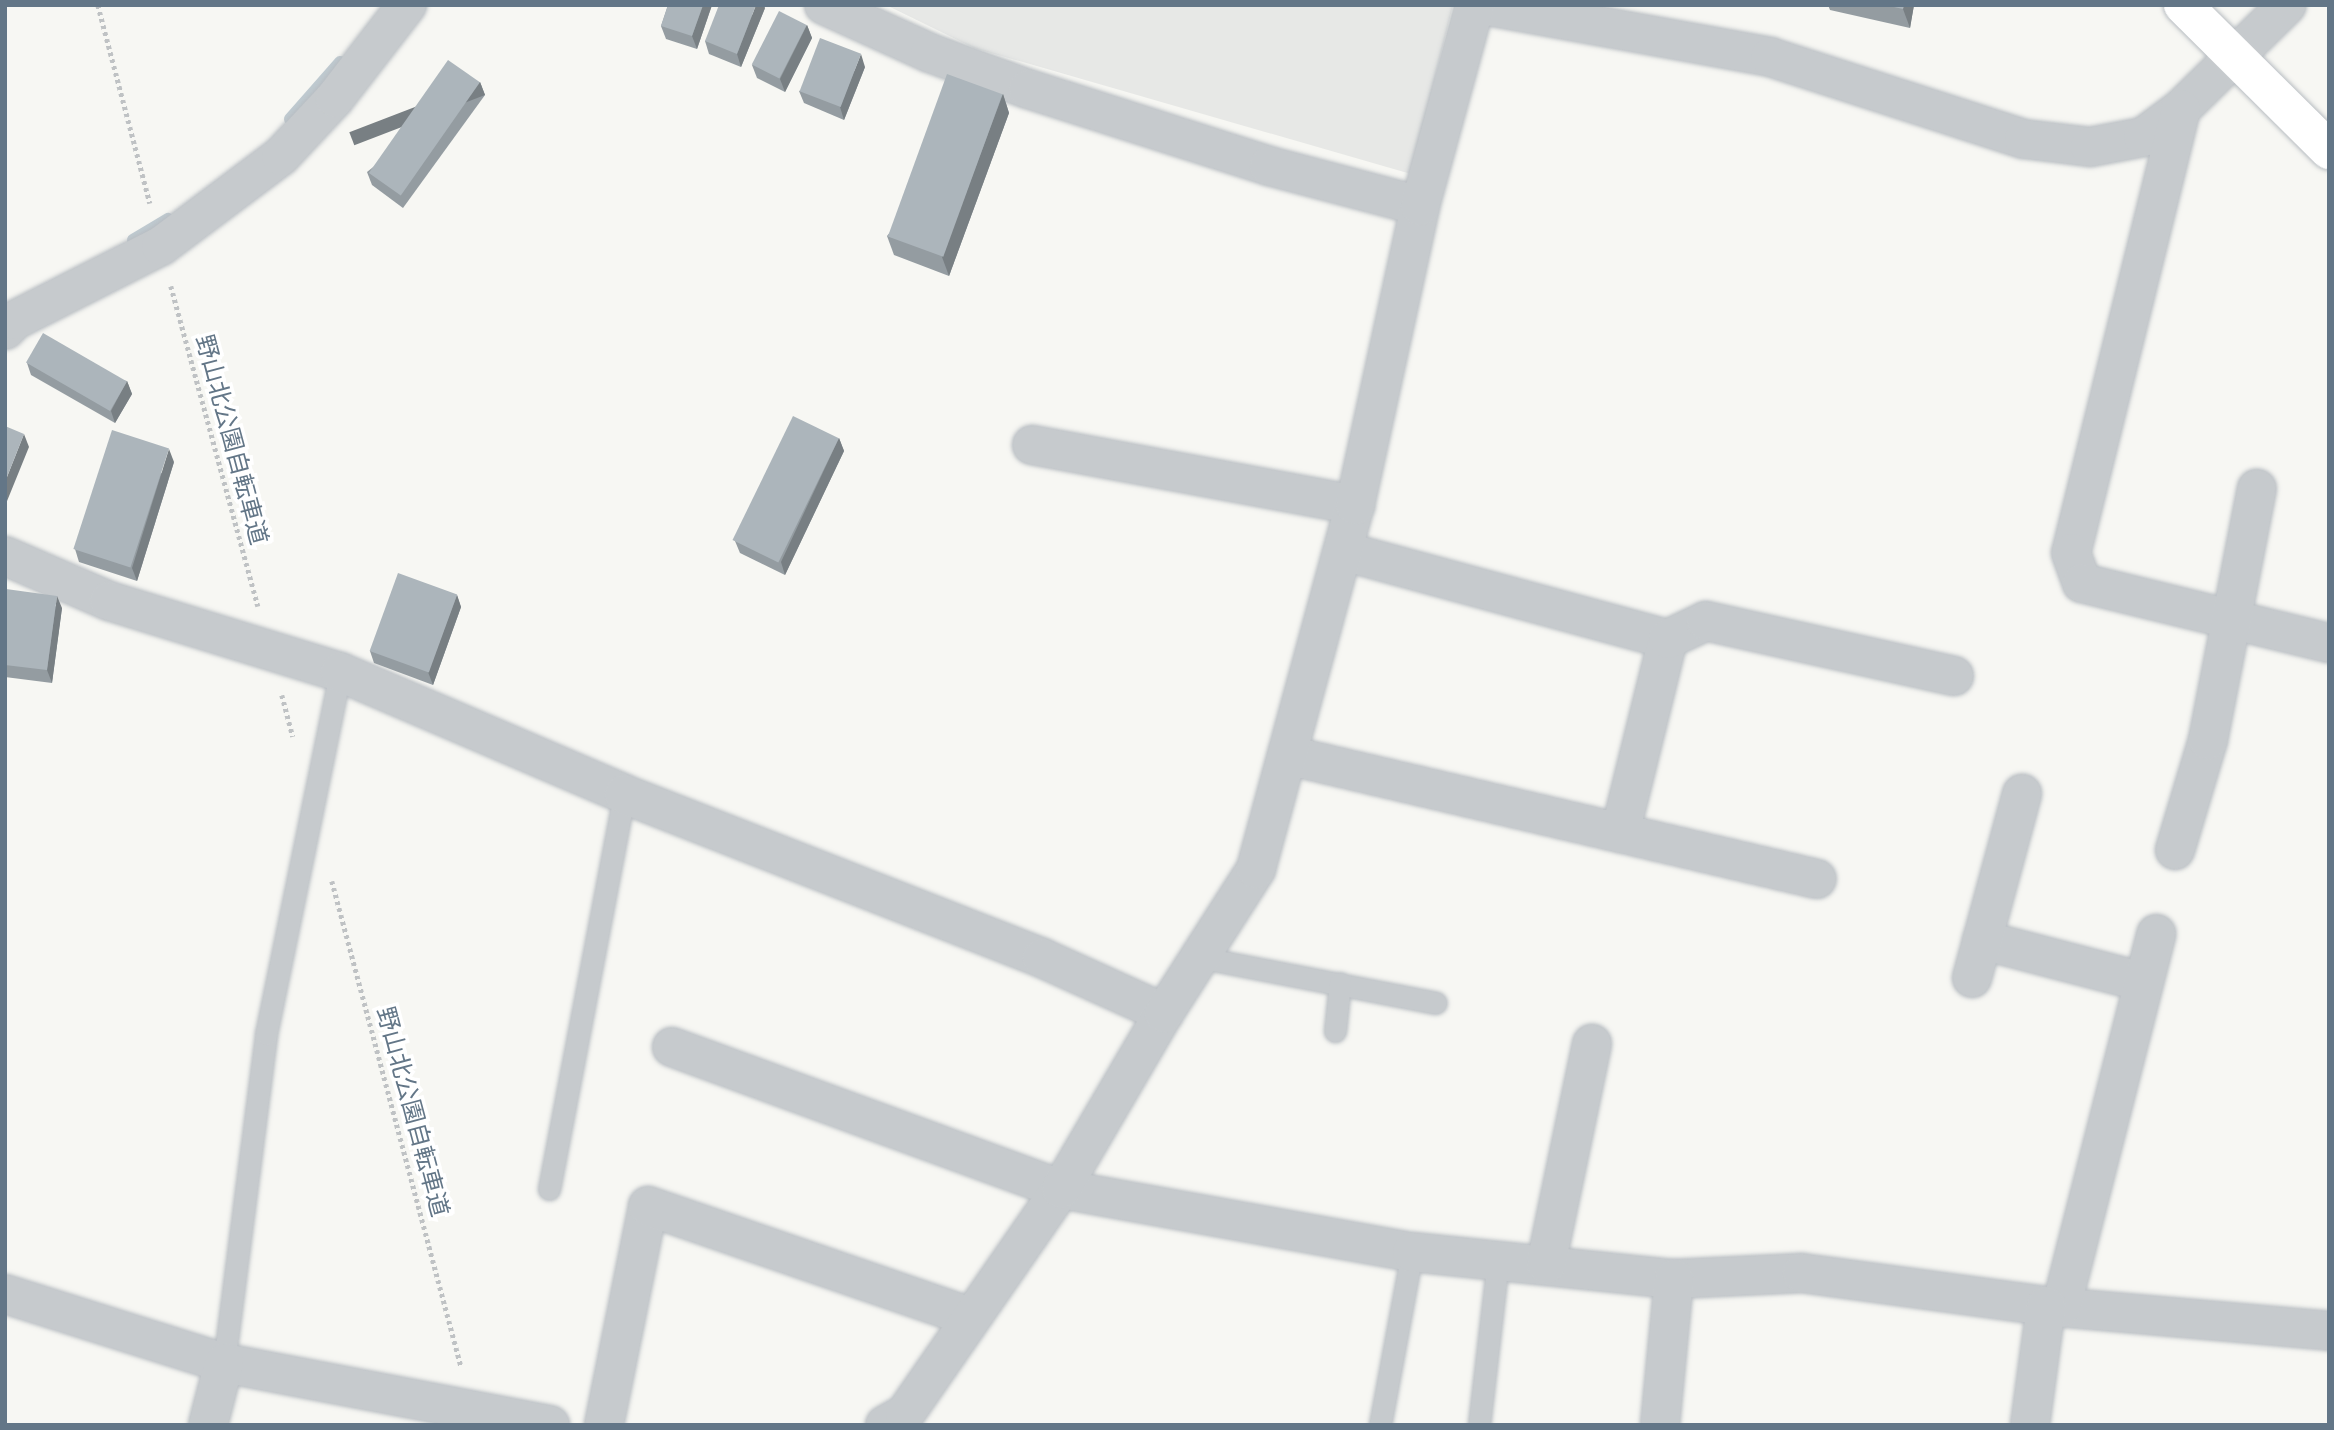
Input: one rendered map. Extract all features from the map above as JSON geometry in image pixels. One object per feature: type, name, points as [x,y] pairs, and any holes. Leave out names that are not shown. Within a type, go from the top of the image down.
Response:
[{"type":"street","points":[[5,330],[15,320],[160,246],[281,156],[335,98],[407,5]]},
{"type":"street","points":[[824,5],[930,53],[1028,89],[1269,166],[1420,206]]},
{"type":"street","points":[[885,1425],[905,1415],[970,1317],[1061,1189],[1164,1013],[1203,958],[1256,869],[1355,505],[1420,206],[1475,5]]},
{"type":"street","points":[[1482,5],[1770,57],[2024,139],[2090,147],[2143,137],[2181,109],[2287,5]]},
{"type":"street","points":[[2183,5],[2234,59],[2329,149]]},
{"type":"street","points":[[2181,109],[2071,553],[2082,583],[2329,643]]},
{"type":"street","points":[[1032,445],[1355,505]]},
{"type":"street","points":[[2175,850],[2208,740],[2257,489]]},
{"type":"street","points":[[1343,551],[1668,639],[1706,621],[1954,676]]},
{"type":"street","points":[[5,556],[109,601],[340,672],[624,794],[1042,958],[1164,1013]]},
{"type":"street","points":[[1620,833],[1668,639]]},
{"type":"street","points":[[1287,755],[1817,879]]},
{"type":"street","points":[[1972,978],[2022,794]]},
{"type":"street","points":[[2029,1425],[2053,1307],[2157,934]]},
{"type":"street","points":[[1982,940],[2143,982]]},
{"type":"street","points":[[1546,1264],[1591,1044]]},
{"type":"street","points":[[673,1047],[1061,1189],[1412,1252],[1674,1279],[1802,1273],[2053,1307],[2329,1331]]},
{"type":"street","points":[[604,1425],[648,1206],[970,1317]]},
{"type":"street","points":[[1660,1425],[1674,1279]]},
{"type":"street","points":[[5,1294],[225,1363],[550,1425]]},
{"type":"street","points":[[208,1425],[225,1363]]},
{"type":"lane","points":[[225,1363],[266,1034],[340,672]]},
{"type":"lane","points":[[549,1189],[624,794]]},
{"type":"lane","points":[[1203,958],[1436,1003]]},
{"type":"lane","points":[[1335,1031],[1340,983]]},
{"type":"lane","points":[[1380,1425],[1412,1252]]},
{"type":"lane","points":[[1479,1425],[1498,1260]]},
{"type":"path","points":[[98,5],[152,212]]},
{"type":"path","name":"野山北公園自転車道","points":[[167,272],[261,618]]},
{"type":"path","points":[[279,684],[296,745]]},
{"type":"path","name":"野山北公園自転車道","points":[[328,867],[464,1378]]},
{"type":"shaded area","points":[[886,5],[1453,5],[1411,174],[974,48]]},
{"type":"building","points":[[668,5],[703,5],[692,36],[661,26]]},
{"type":"building","points":[[719,5],[756,5],[737,54],[705,41]]},
{"type":"building","points":[[1885,5],[1904,5],[1903,9]]},
{"type":"building","points":[[779,11],[807,25],[779,79],[752,64]]},
{"type":"building","points":[[820,38],[861,54],[841,107],[800,91]]},
{"type":"building","points":[[448,60],[480,82],[401,195],[369,173]]},
{"type":"building","points":[[947,74],[1002,94],[943,257],[888,237]]},
{"type":"building","points":[[43,333],[127,382],[110,411],[26,362]]},
{"type":"building","points":[[793,416],[839,438],[778,562],[733,540]]},
{"type":"building","points":[[5,426],[24,434],[5,482]]},
{"type":"building","points":[[112,430],[169,449],[130,567],[73,549]]},
{"type":"building","points":[[398,573],[457,595],[429,673],[370,651]]},
{"type":"building","points":[[6,589],[57,596],[47,670],[5,665]]},
{"type":"waterway","points":[[290,119],[340,62]]},
{"type":"waterway","points":[[133,240],[168,219]]}]
